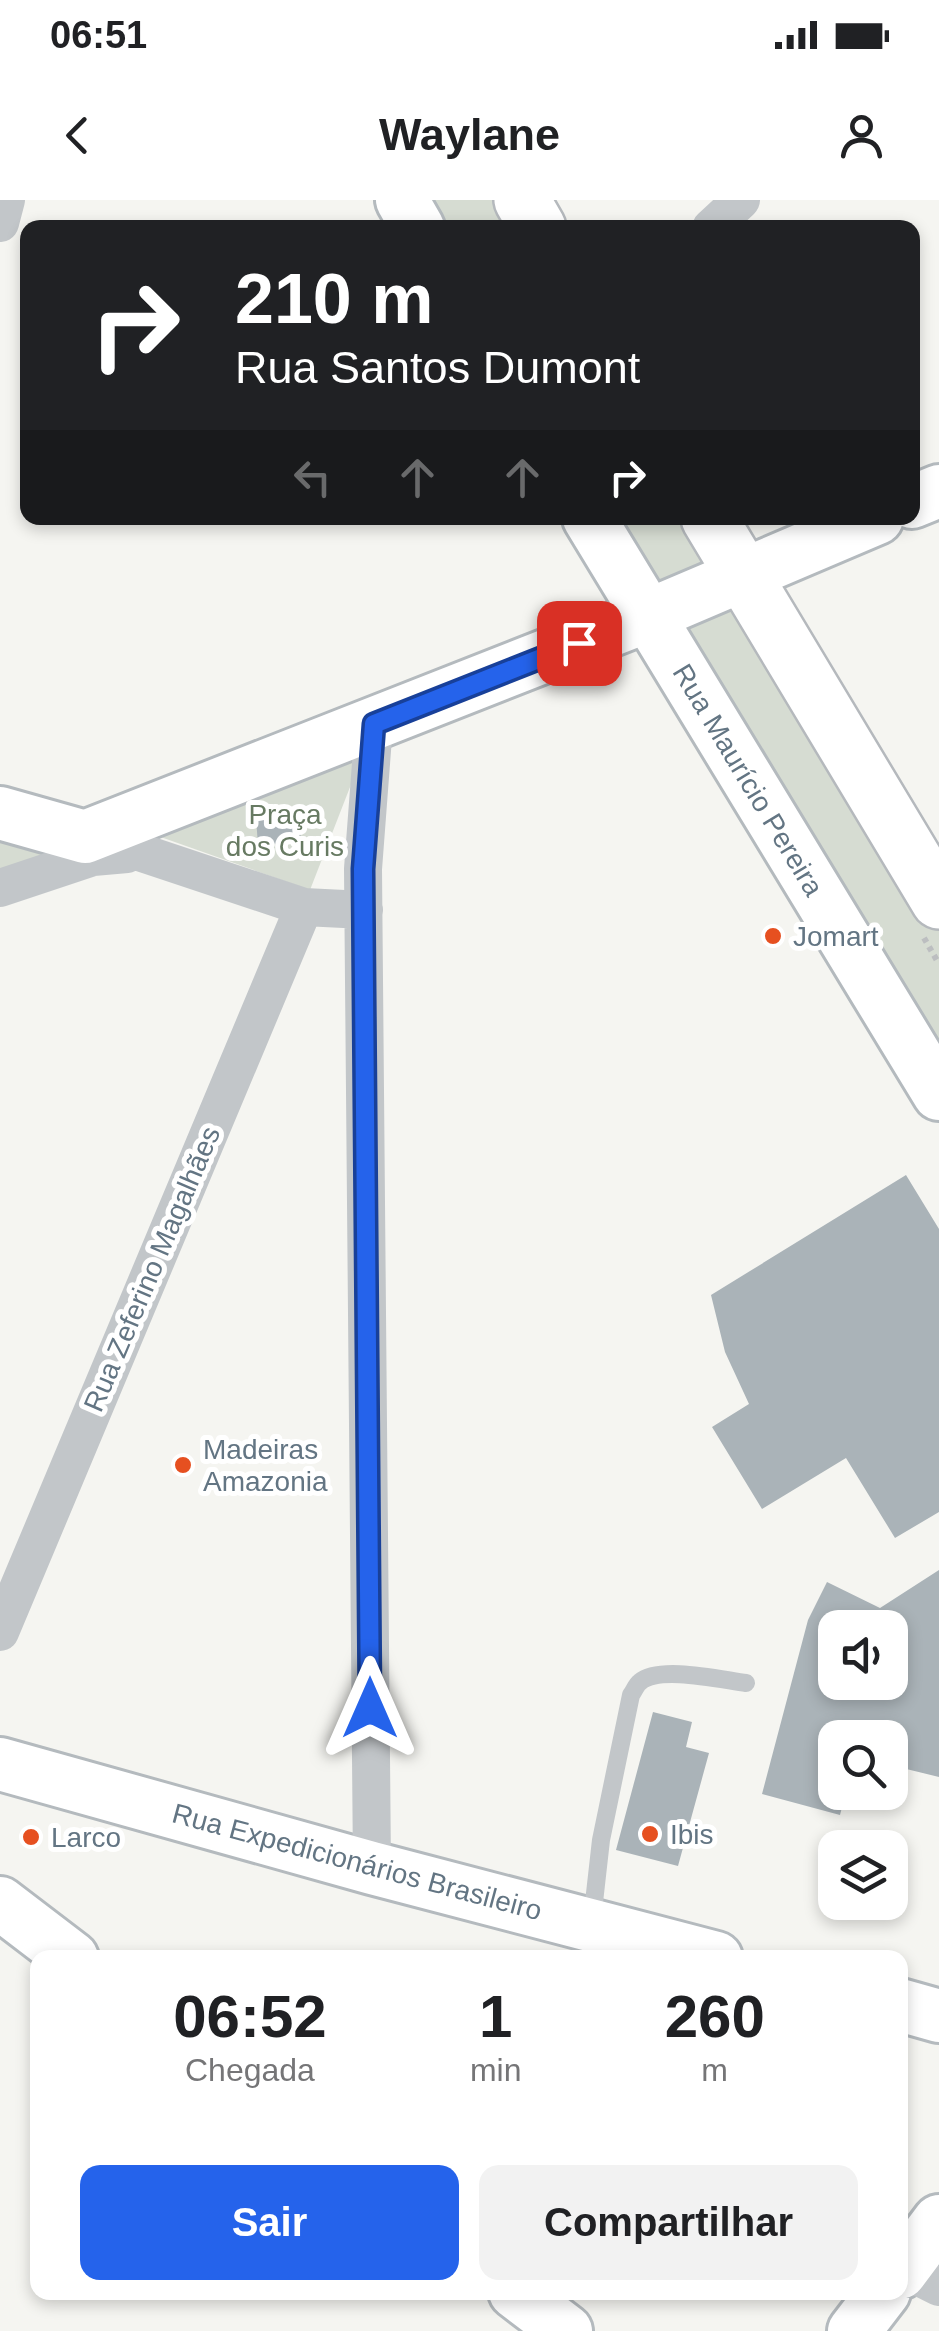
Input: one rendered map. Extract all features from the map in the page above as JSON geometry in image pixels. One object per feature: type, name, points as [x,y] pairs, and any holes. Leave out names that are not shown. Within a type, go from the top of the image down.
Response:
[{"type":"main road","points":[[713,525],[939,901]]},
{"type":"street","points":[[0,223],[6,200]]},
{"type":"street","points":[[720,220],[741,200]]},
{"type":"street","name":"Rua Maurício Pereira","points":[[593,525],[939,1094]]},
{"type":"street","points":[[85,837],[647,616],[862,525]]},
{"type":"street","points":[[372,1868],[363,869],[374,724]]},
{"type":"street","points":[[0,813],[142,852],[304,907],[364,910]]},
{"type":"street","points":[[0,888],[93,858],[142,852]]},
{"type":"street","name":"Rua Zeferino Magalhães","points":[[0,1632],[304,907]]},
{"type":"street","name":"Rua Expedicionários Brasileiro","points":[[0,1764],[686,1950]]},
{"type":"street","points":[[0,1903],[62,1950]]},
{"type":"street","points":[[908,2008],[939,2016]]},
{"type":"street","points":[[908,2276],[939,2221]]},
{"type":"street","points":[[525,2300],[566,2331]]},
{"type":"street","points":[[854,2331],[886,2300]]},
{"type":"lane","points":[[591,1925],[602,1840],[631,1695],[642,1680],[654,1675],[746,1683]]},
{"type":"green space","points":[[402,200],[522,200],[534,220],[414,220]]},
{"type":"green space","points":[[593,525],[713,525],[939,901],[939,1094]]},
{"type":"green space","name":"Praça dos Curis","points":[[366,746],[310,890],[155,835]]},
{"type":"green space","points":[[0,822],[106,847],[0,875]]},
{"type":"building","points":[[299,815],[301,842],[258,845],[256,818]]},
{"type":"building","points":[[906,1175],[939,1229],[939,1512],[895,1538],[846,1458],[762,1509],[712,1427],[749,1404],[725,1352],[711,1295]]},
{"type":"building","points":[[939,1570],[939,1777],[908,1769],[908,1720],[818,1720],[818,1809],[762,1794],[808,1620],[827,1582],[880,1608]]},
{"type":"building","points":[[653,1712],[692,1722],[686,1747],[709,1753],[678,1866],[616,1850]]},
{"type":"place","name":"Jomart","points":[[773,936]]},
{"type":"place","name":"Madeiras Amazonia","points":[[183,1465]]},
{"type":"place","name":"Ibis","points":[[650,1834]]},
{"type":"place","name":"Larco","points":[[31,1837]]},
{"type":"route","points":[[370,1708],[363,869],[374,724],[579,643]]}]
